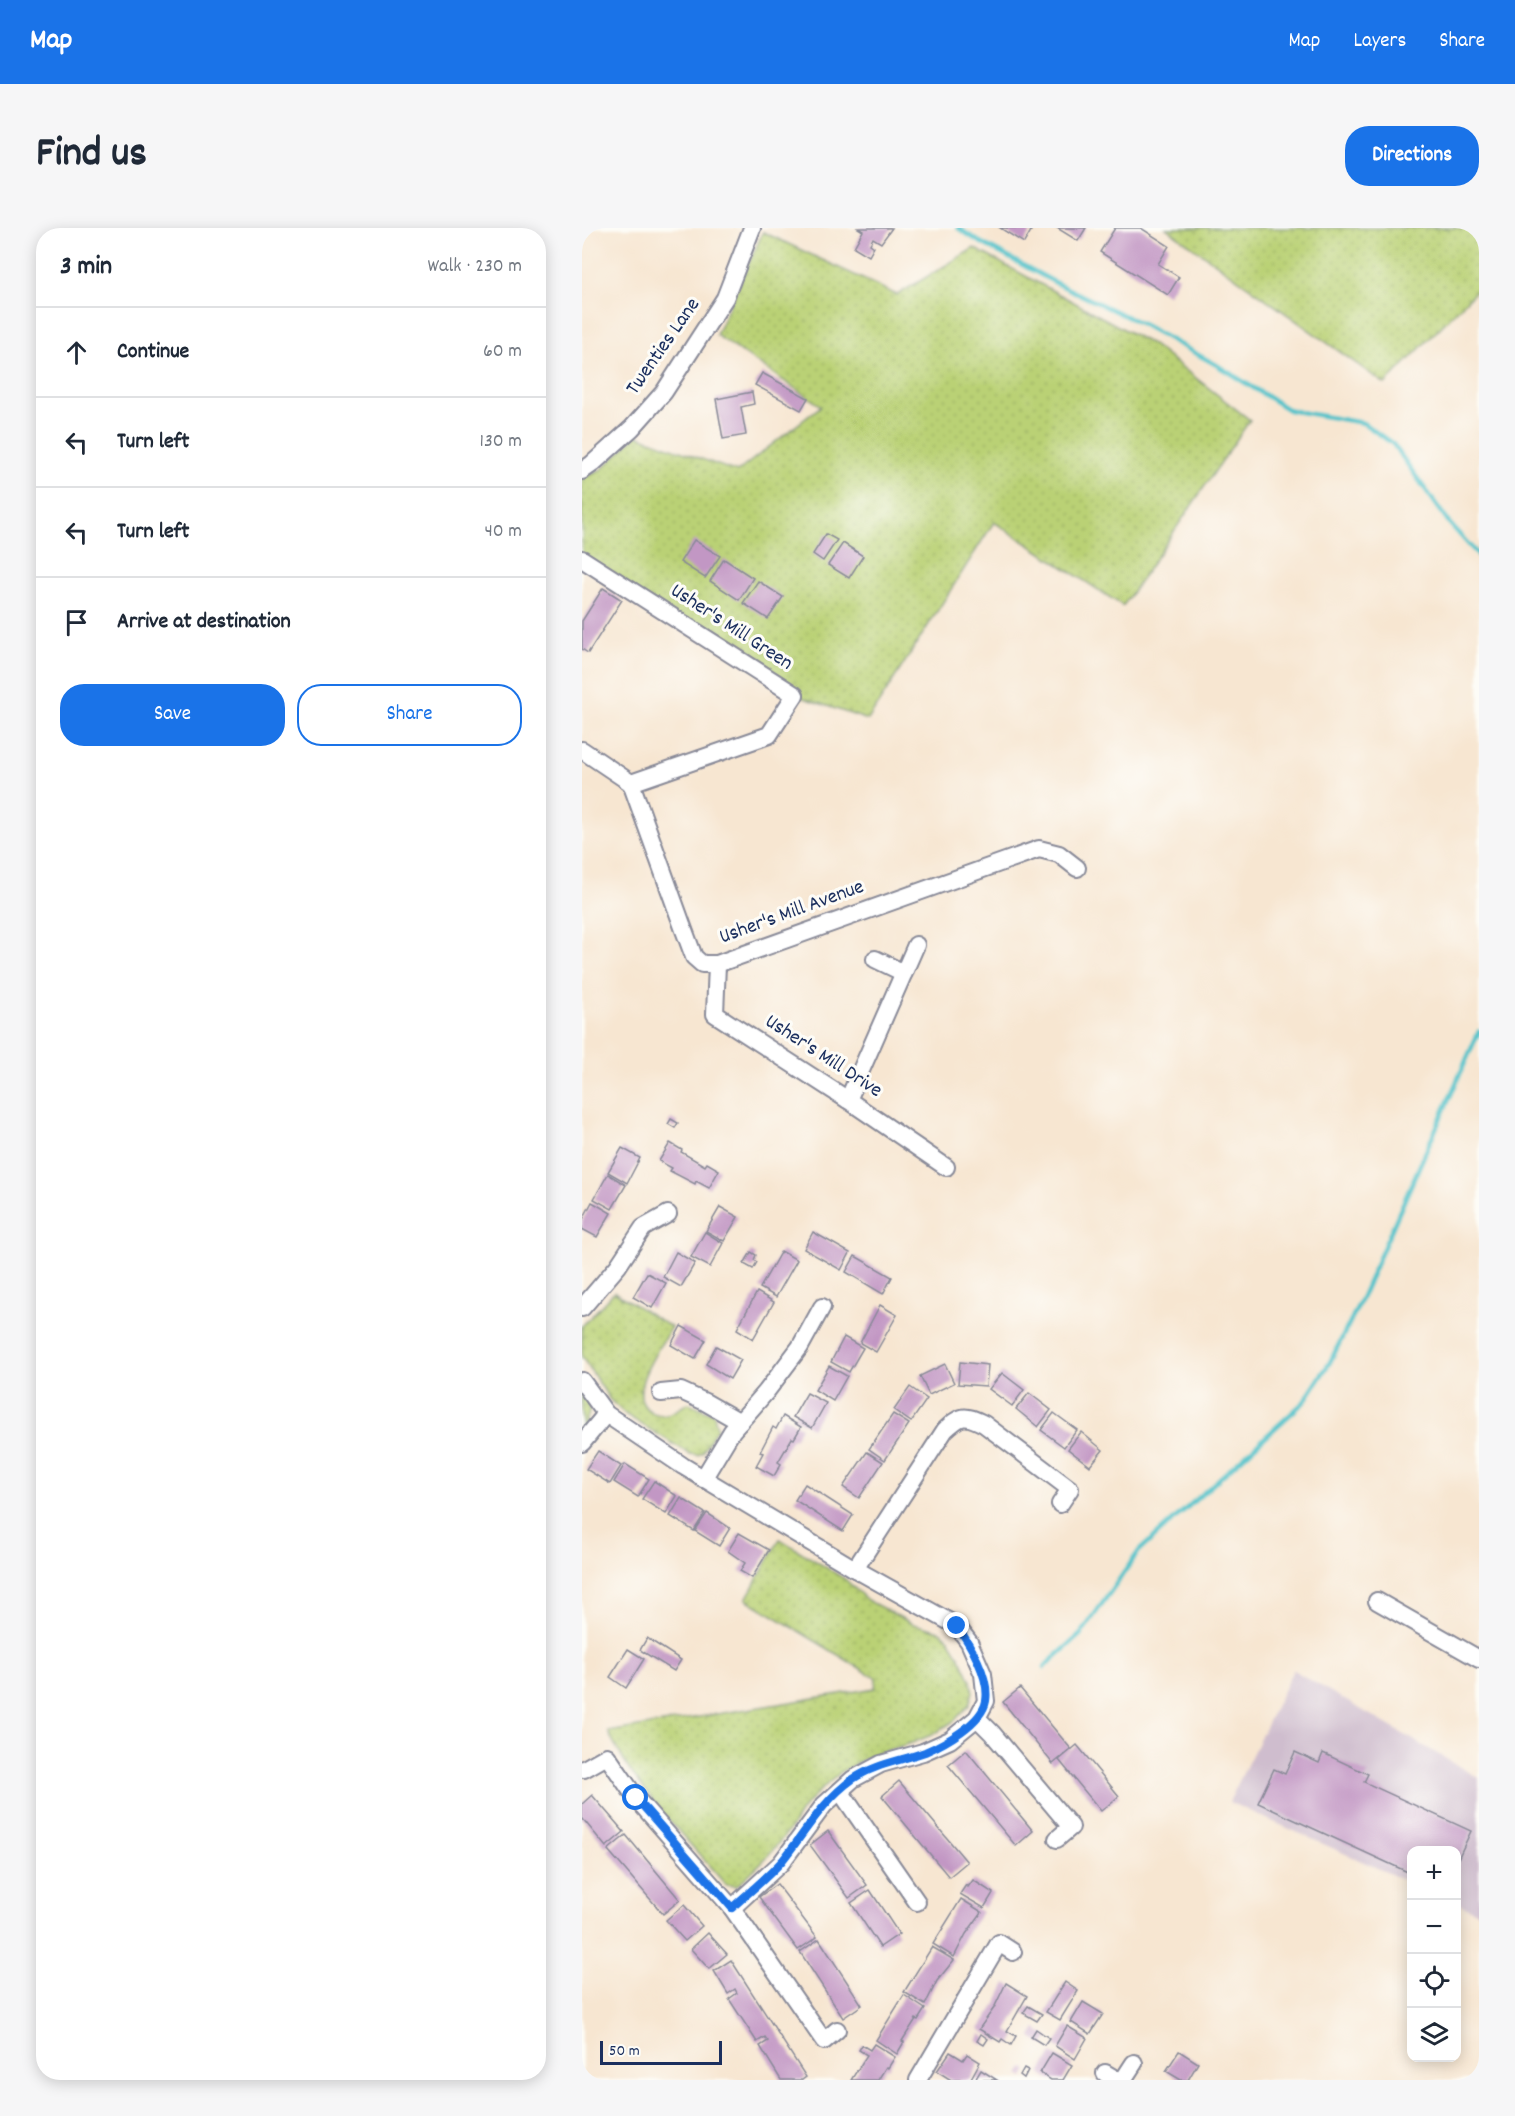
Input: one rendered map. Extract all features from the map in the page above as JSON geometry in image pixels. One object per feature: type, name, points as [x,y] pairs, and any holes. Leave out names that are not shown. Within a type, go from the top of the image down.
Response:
[{"type":"street","name":"Twenties Lane","points":[[582,471],[632,428],[664,392],[725,298],[752,228]]},
{"type":"street","name":"Usher's Mill Green","points":[[582,559],[795,695],[769,735],[632,783]]},
{"type":"street","points":[[582,750],[632,783]]},
{"type":"street","name":"Usher's Mill Avenue","points":[[632,783],[694,957],[702,964],[717,964],[1039,849],[1059,854],[1077,868]]},
{"type":"street","points":[[848,1100],[916,945]]},
{"type":"street","points":[[875,959],[904,973]]},
{"type":"street","name":"Usher's Mill Drive","points":[[717,964],[715,1014],[946,1167]]},
{"type":"street","points":[[582,1308],[618,1266],[643,1228],[668,1214]]},
{"type":"street","points":[[704,1479],[732,1431],[800,1347],[822,1307]]},
{"type":"street","points":[[582,1381],[606,1414],[704,1479],[855,1569],[957,1626],[969,1642],[983,1674],[986,1701],[977,1718],[950,1740],[923,1752],[881,1764],[853,1779],[824,1805],[780,1863],[732,1908]]},
{"type":"street","points":[[660,1394],[681,1391],[740,1422]]},
{"type":"street","points":[[582,1443],[606,1414]]},
{"type":"street","points":[[855,1569],[945,1430],[957,1418],[969,1417],[984,1424],[1070,1490],[1060,1504]]},
{"type":"street","points":[[1377,1601],[1479,1659]]},
{"type":"street","points":[[977,1718],[1071,1827],[1057,1839]]},
{"type":"street","points":[[584,1769],[607,1755],[636,1798],[732,1908],[825,2041],[837,2030]]},
{"type":"street","points":[[840,1791],[917,1902]]},
{"type":"street","points":[[918,2080],[999,1943],[1013,1952]]},
{"type":"street","points":[[1123,2080],[1134,2063]]},
{"type":"shaded area","points":[[1293,1670],[1479,1778],[1479,1913],[1461,1905],[1461,1846],[1407,1846],[1407,1881],[1229,1802]]},
{"type":"green space","points":[[1166,228],[1479,228],[1479,288],[1385,384]]},
{"type":"green space","points":[[763,232],[897,295],[974,248],[1153,345],[1250,420],[1123,606],[994,522],[868,720],[795,695],[582,559],[582,478],[602,469],[637,435],[737,472],[821,406],[716,335]]},
{"type":"green space","points":[[614,1292],[671,1327],[647,1370],[642,1382],[641,1394],[643,1403],[656,1414],[668,1414],[689,1403],[714,1414],[717,1428],[703,1452],[698,1455],[690,1454],[626,1415],[610,1400],[582,1357],[582,1326]]},
{"type":"green space","points":[[582,1391],[589,1410],[582,1428]]},
{"type":"green space","points":[[780,1539],[845,1579],[867,1600],[913,1624],[940,1631],[949,1639],[960,1657],[971,1681],[973,1692],[969,1705],[954,1721],[934,1734],[871,1755],[842,1771],[801,1811],[791,1828],[766,1858],[737,1886],[726,1885],[661,1811],[628,1768],[608,1732],[875,1688],[876,1678],[746,1599]]},
{"type":"building","points":[[858,228],[892,228],[881,243],[873,238],[870,244],[874,247],[869,256],[854,247],[863,231]]},
{"type":"building","points":[[1000,228],[1027,228],[1031,231],[1024,243]]},
{"type":"building","points":[[1057,228],[1086,228],[1078,241]]},
{"type":"building","points":[[1115,228],[1141,228],[1169,246],[1158,264],[1179,277],[1168,295],[1100,252]]},
{"type":"building","points":[[762,373],[808,398],[801,410],[755,385]]},
{"type":"building","points":[[752,392],[754,404],[741,407],[746,435],[723,439],[716,399]]},
{"type":"building","points":[[826,534],[837,540],[823,561],[813,554]]},
{"type":"building","points":[[694,540],[720,556],[705,578],[680,562]]},
{"type":"building","points":[[843,543],[863,556],[849,578],[828,565]]},
{"type":"building","points":[[724,559],[753,578],[739,600],[710,581]]},
{"type":"building","points":[[758,581],[783,597],[768,619],[743,603]]},
{"type":"building","points":[[603,588],[622,600],[588,653],[582,649],[582,621]]},
{"type":"building","points":[[671,1119],[678,1123],[675,1128],[668,1124]]},
{"type":"building","points":[[670,1143],[705,1166],[707,1163],[719,1170],[709,1188],[696,1181],[695,1184],[670,1171],[672,1168],[659,1161]]},
{"type":"building","points":[[622,1148],[640,1158],[627,1183],[608,1172]]},
{"type":"building","points":[[608,1174],[626,1185],[612,1209],[594,1199]]},
{"type":"building","points":[[592,1202],[611,1213],[597,1237],[582,1229],[582,1221]]},
{"type":"building","points":[[720,1207],[738,1217],[724,1241],[706,1231]]},
{"type":"building","points":[[705,1232],[723,1243],[710,1267],[691,1257]]},
{"type":"building","points":[[813,1232],[850,1253],[841,1270],[804,1249]]},
{"type":"building","points":[[781,1251],[797,1260],[776,1297],[760,1288]]},
{"type":"building","points":[[676,1252],[695,1263],[681,1287],[663,1277]]},
{"type":"building","points":[[751,1252],[756,1255],[754,1260],[757,1262],[753,1269],[744,1264]]},
{"type":"building","points":[[855,1256],[892,1277],[883,1294],[846,1272]]},
{"type":"building","points":[[647,1273],[666,1283],[652,1308],[633,1297]]},
{"type":"building","points":[[757,1292],[774,1302],[753,1339],[737,1329]]},
{"type":"building","points":[[880,1305],[897,1315],[876,1352],[860,1343]]},
{"type":"building","points":[[681,1326],[706,1340],[695,1359],[671,1345]]},
{"type":"building","points":[[844,1337],[863,1348],[849,1372],[831,1362]]},
{"type":"building","points":[[716,1346],[741,1360],[730,1379],[706,1364]]},
{"type":"building","points":[[960,1362],[988,1365],[986,1386],[958,1384]]},
{"type":"building","points":[[945,1364],[954,1383],[929,1395],[920,1376]]},
{"type":"building","points":[[829,1366],[847,1376],[833,1401],[815,1390]]},
{"type":"building","points":[[1002,1373],[1024,1390],[1012,1406],[989,1389]]},
{"type":"building","points":[[910,1387],[927,1399],[911,1422],[894,1410]]},
{"type":"building","points":[[807,1393],[826,1403],[812,1428],[793,1417]]},
{"type":"building","points":[[1029,1393],[1051,1410],[1038,1427],[1016,1409]]},
{"type":"building","points":[[1054,1413],[1077,1430],[1064,1447],[1041,1430]]},
{"type":"building","points":[[893,1414],[909,1424],[885,1460],[869,1449]]},
{"type":"building","points":[[783,1416],[801,1427],[778,1462],[781,1464],[774,1476],[756,1466],[763,1453],[760,1452],[773,1427],[776,1429]]},
{"type":"building","points":[[1081,1432],[1103,1450],[1090,1466],[1068,1449]]},
{"type":"building","points":[[598,1451],[621,1466],[610,1484],[586,1469]]},
{"type":"building","points":[[867,1452],[883,1462],[859,1498],[843,1487]]},
{"type":"building","points":[[625,1464],[649,1479],[638,1497],[614,1482]]},
{"type":"building","points":[[654,1481],[677,1496],[666,1514],[642,1499]]},
{"type":"building","points":[[805,1484],[853,1515],[843,1531],[795,1500]]},
{"type":"building","points":[[681,1498],[705,1513],[694,1531],[670,1516]]},
{"type":"building","points":[[707,1513],[730,1528],[719,1546],[695,1531]]},
{"type":"building","points":[[739,1533],[769,1550],[752,1578],[740,1571],[745,1563],[728,1551]]},
{"type":"building","points":[[647,1638],[681,1660],[674,1671],[640,1650]]},
{"type":"building","points":[[628,1649],[644,1659],[626,1688],[610,1677]]},
{"type":"building","points":[[1020,1688],[1071,1749],[1053,1764],[1003,1702]]},
{"type":"building","points":[[1077,1745],[1119,1796],[1101,1811],[1059,1760]]},
{"type":"building","points":[[966,1750],[1033,1831],[1016,1846],[948,1765]]},
{"type":"building","points":[[1295,1752],[1319,1763],[1323,1753],[1368,1774],[1364,1782],[1471,1831],[1461,1852],[1461,1846],[1407,1846],[1407,1872],[1258,1803],[1274,1769],[1285,1774]]},
{"type":"building","points":[[899,1781],[967,1862],[949,1877],[882,1796]]},
{"type":"building","points":[[592,1795],[624,1832],[606,1847],[582,1818],[582,1804]]},
{"type":"building","points":[[828,1831],[867,1885],[849,1898],[810,1845]]},
{"type":"building","points":[[626,1835],[680,1900],[663,1914],[608,1850]]},
{"type":"building","points":[[973,1880],[993,1893],[984,1908],[960,1894]]},
{"type":"building","points":[[777,1884],[817,1937],[798,1950],[759,1897]]},
{"type":"building","points":[[870,1890],[899,1934],[880,1947],[851,1903]]},
{"type":"building","points":[[961,1899],[982,1912],[966,1934],[954,1957],[933,1944]]},
{"type":"building","points":[[684,1905],[702,1926],[685,1941],[666,1920]]},
{"type":"building","points":[[708,1933],[727,1954],[709,1969],[691,1949]]},
{"type":"building","points":[[819,1939],[862,2005],[843,2018],[800,1952]]},
{"type":"building","points":[[932,1947],[954,1960],[937,1981],[925,2005],[904,1992]]},
{"type":"building","points":[[731,1960],[806,2077],[802,2080],[781,2080],[760,2046],[768,2041],[765,2037],[757,2042],[729,1999],[737,1993],[735,1989],[728,1994],[714,1971]]},
{"type":"building","points":[[1065,1982],[1078,1991],[1060,2020],[1046,2012]]},
{"type":"building","points":[[1006,1983],[1027,1996],[1007,2031],[1016,2036],[1011,2045],[1002,2039],[1000,2042],[979,2029],[994,2008]]},
{"type":"building","points":[[904,1995],[925,2009],[902,2041],[904,2042],[897,2054],[876,2040]]},
{"type":"building","points":[[1083,2002],[1103,2014],[1090,2034],[1071,2022]]},
{"type":"building","points":[[1028,2006],[1042,2014],[1037,2021],[1023,2013]]},
{"type":"building","points":[[1067,2026],[1087,2038],[1075,2059],[1055,2046]]},
{"type":"building","points":[[1036,2029],[1049,2038],[1044,2045],[1031,2037]]},
{"type":"building","points":[[981,2034],[988,2039],[984,2045],[977,2041]]},
{"type":"building","points":[[874,2044],[895,2057],[888,2068],[886,2067],[878,2080],[851,2080],[867,2055],[859,2050],[862,2045],[870,2050]]},
{"type":"building","points":[[1179,2051],[1198,2063],[1188,2080],[1181,2080],[1166,2071]]},
{"type":"building","points":[[950,2052],[963,2060],[967,2054],[980,2062],[970,2080],[951,2080],[937,2071]]},
{"type":"building","points":[[1052,2053],[1072,2065],[1063,2080],[1051,2080],[1040,2073]]},
{"type":"building","points":[[1024,2068],[1028,2070],[1024,2078],[1020,2075]]},
{"type":"building","points":[[981,2070],[997,2080],[975,2080]]},
{"type":"waterway","points":[[958,228],[1058,284],[1138,322],[1215,364],[1289,410],[1363,423],[1393,444],[1450,524],[1479,556]]},
{"type":"waterway","points":[[1044,1667],[1081,1634],[1139,1551],[1304,1402],[1330,1362],[1356,1310],[1479,1031]]},
{"type":"route","points":[[636,1798],[732,1908],[780,1863],[824,1805],[853,1779],[881,1764],[923,1752],[950,1740],[977,1718],[986,1701],[983,1674],[969,1642],[957,1626]]}]
